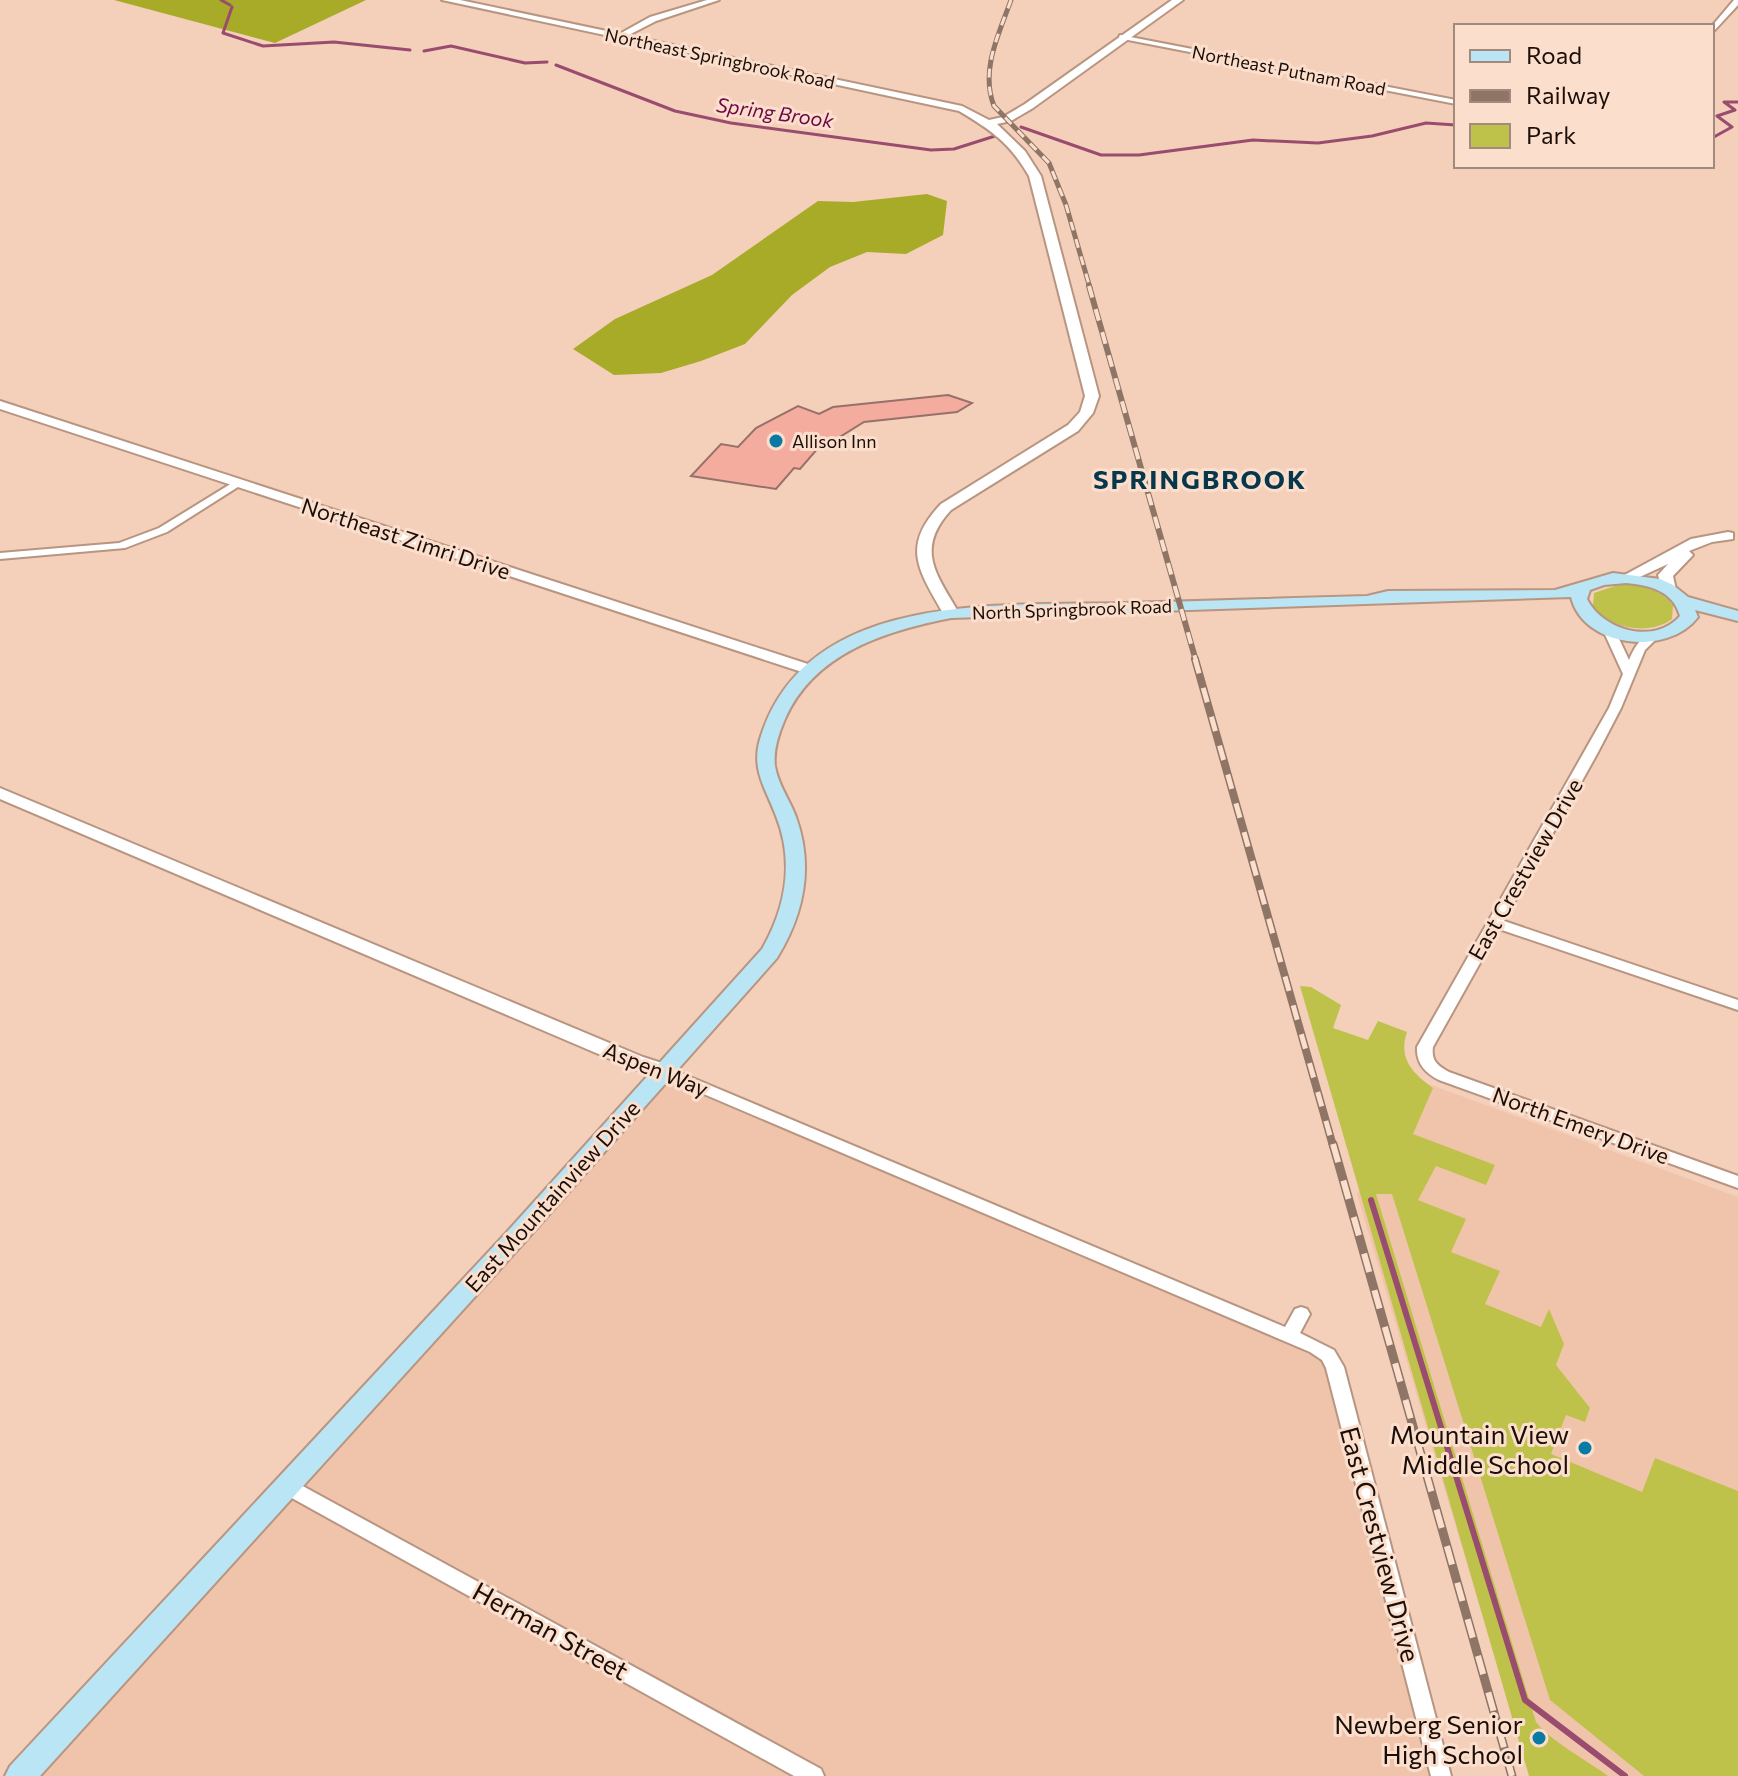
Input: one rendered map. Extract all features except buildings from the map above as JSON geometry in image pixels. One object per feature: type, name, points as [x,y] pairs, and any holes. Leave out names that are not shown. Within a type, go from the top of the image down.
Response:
[{"type":"main road","name":"North Springbrook Road","points":[[1367,601],[1388,596],[1554,595],[1582,591],[1597,581],[1626,578]]},
{"type":"main road","points":[[1626,578],[1738,616]]},
{"type":"main road","points":[[1582,591],[1579,599],[1586,614],[1608,628],[1653,636],[1672,632],[1685,624],[1738,625]]},
{"type":"main road","points":[[1676,595],[1688,609],[1685,624]]},
{"type":"main road","name":"North Springbrook Road","points":[[951,613],[1367,601],[1391,604],[1524,602],[1586,614]]},
{"type":"main road","name":"East Mountainview Drive","points":[[20,1776],[746,981],[783,932],[792,906],[796,855],[787,817],[766,767],[766,749],[784,702],[811,670],[826,658],[869,634],[896,624],[951,613]]},
{"type":"street","name":"Northeast Springbrook Road","points":[[447,0],[947,106],[971,112],[990,123]]},
{"type":"street","points":[[618,37],[653,19],[715,0]]},
{"type":"street","points":[[990,123],[1021,111],[1178,0]]},
{"type":"street","points":[[1714,29],[1738,0]]},
{"type":"street","name":"Northeast Putnam Road","points":[[1123,37],[1454,102]]},
{"type":"street","name":"North Springbrook Road","points":[[951,613],[922,553],[926,529],[932,519],[946,507],[1073,428],[1086,413],[1092,396],[1035,176],[1021,153],[990,123]]},
{"type":"street","name":"Northeast Zimri Drive","points":[[0,405],[811,670]]},
{"type":"street","points":[[0,556],[86,550],[131,543],[189,515],[237,483]]},
{"type":"street","points":[[1626,578],[1649,570],[1685,545],[1709,537],[1733,534]]},
{"type":"street","points":[[1676,595],[1665,575],[1676,561],[1733,534]]},
{"type":"street","points":[[1608,628],[1628,672]]},
{"type":"street","name":"East Crestview Drive","points":[[1427,1064],[1425,1047],[1609,719],[1640,648],[1653,636]]},
{"type":"street","name":"Aspen Way","points":[[0,793],[1289,1336]]},
{"type":"street","points":[[1495,923],[1738,1005]]},
{"type":"street","name":"North Emery Drive","points":[[1427,1064],[1444,1076],[1738,1182]]},
{"type":"street","points":[[1289,1336],[1301,1314]]},
{"type":"street","name":"East Crestview Drive","points":[[1289,1336],[1328,1355],[1335,1367],[1441,1776]]},
{"type":"street","name":"Herman Street","points":[[288,1486],[814,1776]]},
{"type":"shaded area","points":[[114,0],[366,0],[275,43]]},
{"type":"shaded area","points":[[927,194],[947,201],[943,235],[906,254],[867,252],[830,267],[792,295],[745,344],[661,373],[614,375],[573,349],[615,319],[712,275],[818,201],[853,202]]},
{"type":"shaded area","points":[[664,1071],[1289,1336],[1335,1367],[1452,1776],[18,1776]]},
{"type":"shaded area","name":"Mountain View Middle School","points":[[1420,1081],[1738,1197],[1738,1776],[1530,1776],[1357,1194]]},
{"type":"green space","points":[[1621,584],[1643,587],[1662,595],[1673,605],[1672,619],[1653,627],[1630,628],[1600,614],[1593,606],[1594,593]]},
{"type":"green space","points":[[1300,986],[1311,987],[1341,1005],[1333,1028],[1368,1040],[1378,1021],[1407,1032],[1404,1050],[1409,1064],[1433,1088],[1413,1134],[1495,1165],[1486,1185],[1436,1166],[1418,1200],[1466,1219],[1451,1252],[1500,1271],[1485,1304],[1541,1327],[1549,1309],[1564,1344],[1556,1365],[1590,1408],[1585,1422],[1566,1415],[1551,1454],[1642,1492],[1655,1458],[1738,1491],[1738,1776],[1644,1776],[1550,1700],[1392,1194],[1376,1194],[1536,1722],[1559,1743],[1608,1776],[1529,1776]]},
{"type":"waterway","name":"Spring Brook","points":[[221,0],[230,5]]},
{"type":"waterway","name":"Spring Brook","points":[[232,7],[223,33],[263,46],[334,42],[410,50]]},
{"type":"waterway","name":"Spring Brook","points":[[424,51],[451,46],[525,63],[547,62]]},
{"type":"waterway","name":"Spring Brook","points":[[556,65],[675,111],[731,123],[931,150],[954,149],[995,136]]},
{"type":"waterway","name":"Spring Brook","points":[[1714,137],[1732,127],[1717,116],[1735,110],[1724,102],[1738,102]]},
{"type":"waterway","name":"Spring Brook","points":[[1021,127],[1101,155],[1139,155],[1253,140],[1318,143],[1372,136],[1426,123],[1454,125]]},
{"type":"waterway","points":[[1371,1200],[1525,1700],[1625,1776]]},
{"type":"railway","points":[[1011,0],[993,52],[990,93],[994,106],[1049,163],[1066,205],[1090,288]]},
{"type":"railway","points":[[1089,286],[1196,661]]},
{"type":"railway","points":[[1195,659],[1333,1146]]},
{"type":"railway","points":[[1333,1144],[1512,1776]]},
{"type":"place","name":"Allison Inn","points":[[776,441]]},
{"type":"place","name":"Mountain View Middle School","points":[[1585,1448]]},
{"type":"place","name":"Newberg Senior High School","points":[[1539,1738]]},
{"type":"district","name":"SPRINGBROOK","points":[[1200,478]]}]
